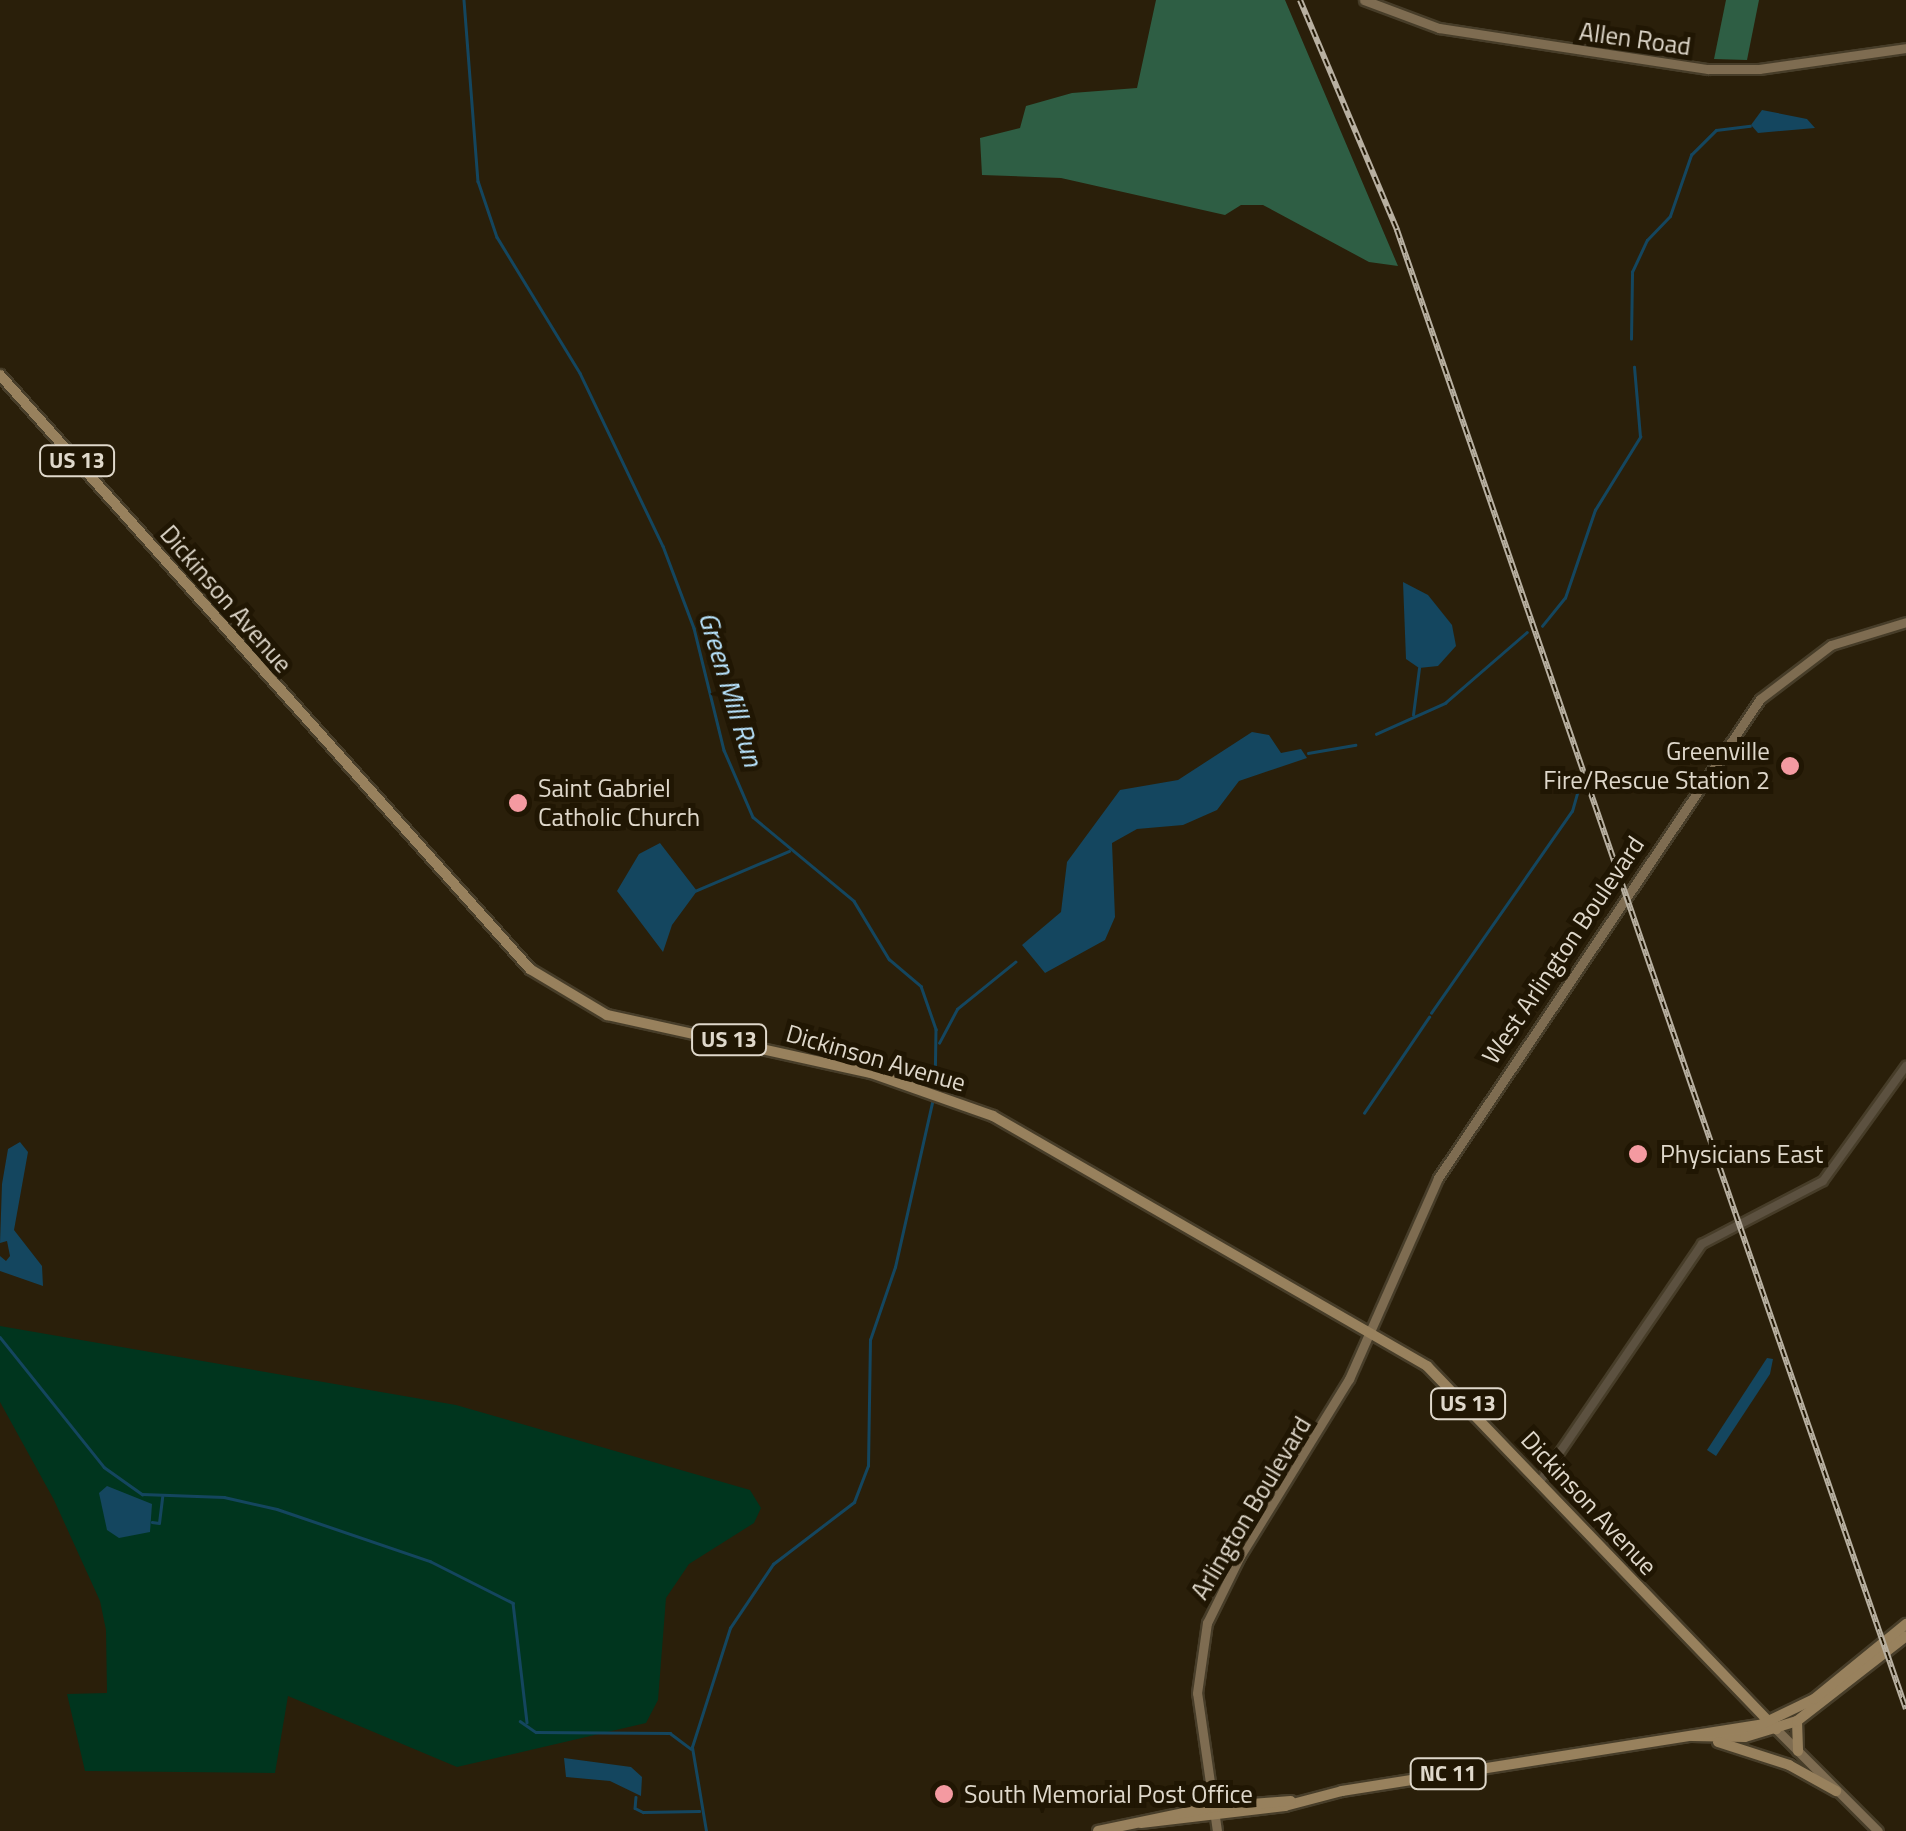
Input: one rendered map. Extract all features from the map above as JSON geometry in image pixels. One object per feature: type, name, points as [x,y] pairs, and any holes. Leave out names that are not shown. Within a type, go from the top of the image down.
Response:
[{"type":"main road","name":"Allen Road","points":[[1364,0],[1439,28],[1708,69],[1758,69],[1906,48]]},
{"type":"main road","name":"Dickinson Avenue","points":[[0,375],[488,926],[564,994],[606,1015],[870,1073],[993,1116],[1426,1366],[1541,1480],[1773,1726],[1878,1831]]},
{"type":"main road","name":"West Arlington Boulevard","points":[[1372,1333],[1458,1145],[1749,713],[1821,650],[1906,622]]},
{"type":"main road","name":"Arlington Boulevard","points":[[1217,1831],[1197,1693],[1207,1623],[1227,1578],[1372,1333]]},
{"type":"main road","points":[[1773,1726],[1821,1694],[1906,1624]]},
{"type":"main road","points":[[1773,1726],[1797,1721],[1906,1636]]},
{"type":"main road","points":[[1797,1721],[1798,1751]]},
{"type":"main road","name":"NC 11","points":[[1692,1736],[1712,1740],[1773,1726]]},
{"type":"main road","name":"NC 11","points":[[1098,1831],[1773,1726]]},
{"type":"main road","points":[[1712,1740],[1802,1770],[1836,1791]]},
{"type":"street","points":[[1541,1480],[1702,1244],[1823,1181],[1906,1066]]},
{"type":"green space","points":[[1156,0],[1285,0],[1398,266],[1369,262],[1263,205],[1241,205],[1225,215],[1061,178],[982,175],[980,138],[1020,128],[1026,106],[1072,93],[1137,88]]},
{"type":"green space","points":[[1726,0],[1759,0],[1747,60],[1714,59]]},
{"type":"green space","points":[[0,1326],[456,1405],[750,1490],[761,1508],[754,1523],[689,1564],[666,1598],[658,1700],[646,1723],[457,1767],[288,1696],[275,1773],[85,1771],[67,1694],[107,1693],[106,1630],[100,1601],[54,1500],[0,1402]]},
{"type":"water","points":[[1762,110],[1807,119],[1815,128],[1758,133],[1751,125]]},
{"type":"water","points":[[1403,582],[1428,595],[1452,625],[1456,646],[1438,666],[1419,668],[1406,659]]},
{"type":"water","points":[[1252,732],[1269,735],[1281,753],[1301,749],[1307,758],[1239,781],[1217,810],[1183,825],[1137,829],[1112,843],[1115,917],[1105,940],[1045,973],[1022,945],[1061,912],[1067,862],[1120,790],[1178,780]]},
{"type":"water","points":[[660,843],[697,891],[672,925],[663,952],[617,891],[639,854]]},
{"type":"water","points":[[20,1142],[28,1152],[14,1230],[42,1266],[43,1286],[0,1271],[0,1256],[6,1261],[10,1256],[7,1241],[0,1243],[2,1184],[8,1149]]},
{"type":"water","points":[[1767,1358],[1773,1359],[1770,1374],[1716,1456],[1707,1450]]},
{"type":"water","points":[[107,1486],[152,1504],[150,1532],[119,1538],[107,1530],[99,1493]]},
{"type":"water","points":[[564,1758],[631,1767],[642,1777],[641,1796],[610,1781],[566,1777]]},
{"type":"waterway","name":"Green Mill Run","points":[[464,0],[478,181],[497,237],[580,373],[663,546],[694,628],[724,750],[753,817],[854,901],[889,959],[921,986],[936,1029],[935,1090]]},
{"type":"waterway","points":[[1631,339],[1632,272],[1647,240],[1670,216],[1691,155],[1716,130],[1750,126]]},
{"type":"waterway","points":[[1542,626],[1565,598],[1595,510],[1640,437],[1634,367]]},
{"type":"waterway","points":[[1376,734],[1445,703],[1527,632]]},
{"type":"waterway","points":[[1413,715],[1419,668]]},
{"type":"waterway","points":[[1308,753],[1355,745]]},
{"type":"waterway","points":[[1431,1013],[1572,811],[1578,790]]},
{"type":"waterway","points":[[695,891],[789,851]]},
{"type":"waterway","points":[[939,1043],[957,1009],[1015,962]]},
{"type":"waterway","points":[[1364,1113],[1429,1017]]},
{"type":"waterway","name":"Green Mill Run","points":[[706,1831],[692,1747],[730,1628],[773,1564],[854,1502],[868,1466],[870,1340],[895,1267],[933,1098]]},
{"type":"waterway","points":[[0,1337],[104,1467],[142,1494],[224,1497],[277,1509],[430,1561],[513,1603],[527,1722]]},
{"type":"waterway","points":[[152,1522],[159,1523],[162,1497]]},
{"type":"waterway","points":[[520,1721],[536,1732],[670,1733],[691,1749]]},
{"type":"waterway","points":[[636,1797],[635,1808],[643,1812],[699,1811]]},
{"type":"railway","points":[[1300,0],[1397,230],[1906,1709]]},
{"type":"place","name":"Greenville Fire/Rescue Station 2","points":[[1790,766]]},
{"type":"place","name":"Saint Gabriel Catholic Church","points":[[518,803]]},
{"type":"place","name":"Physicians East","points":[[1638,1154]]},
{"type":"place","name":"South Memorial Post Office","points":[[944,1794]]}]
